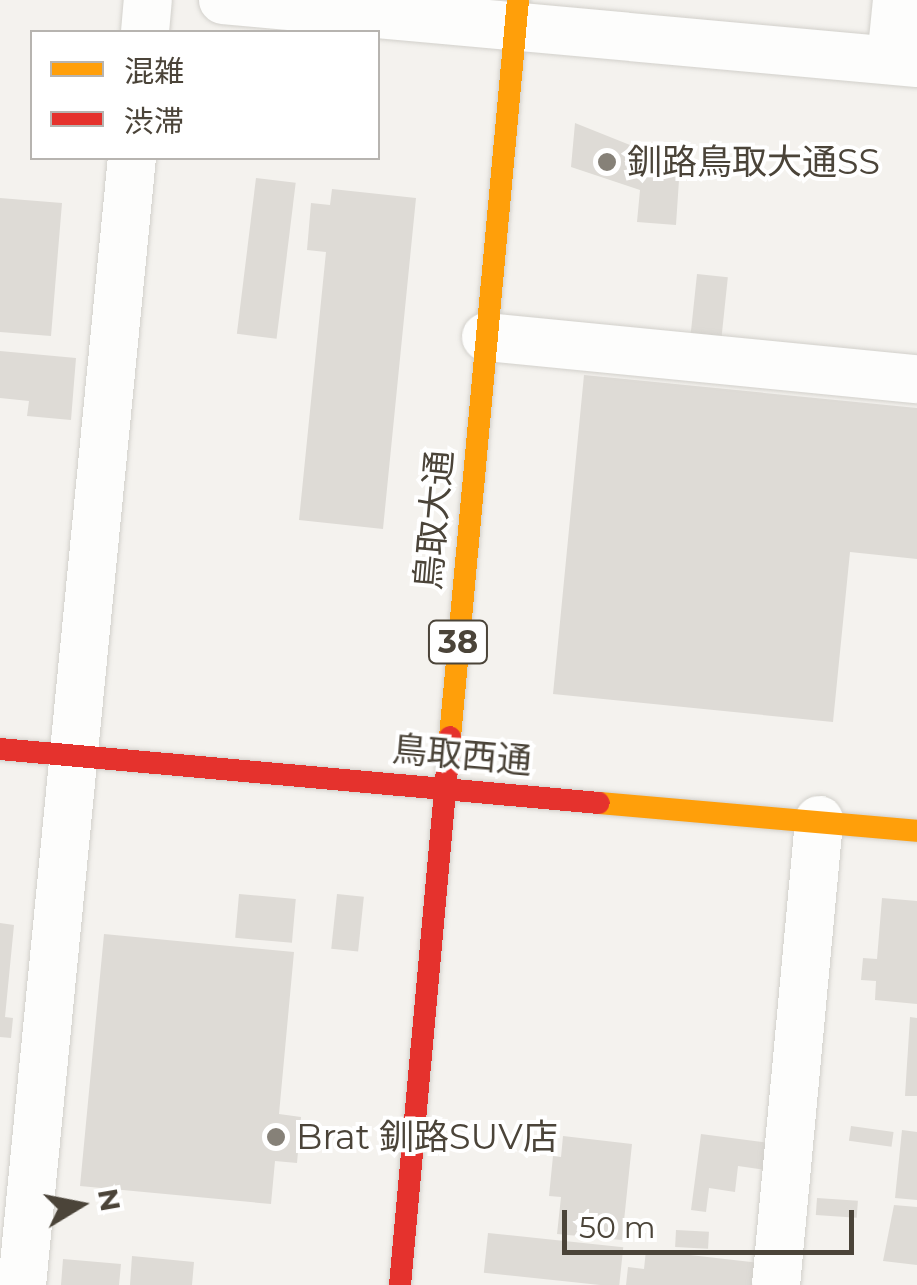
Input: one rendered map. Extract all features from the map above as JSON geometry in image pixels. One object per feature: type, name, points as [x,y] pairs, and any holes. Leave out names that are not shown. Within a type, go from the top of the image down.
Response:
[{"type":"main road","name":"鳥取大通","points":[[400,1285],[517,12]]},
{"type":"main road","name":"鳥取西通","points":[[0,749],[917,831]]},
{"type":"street","points":[[144,30],[148,0]]},
{"type":"street","points":[[224,0],[517,12],[904,62],[897,0]]},
{"type":"street","points":[[22,1285],[132,160]]},
{"type":"street","points":[[486,337],[917,379]]},
{"type":"street","points":[[776,1285],[819,820]]},
{"type":"building","points":[[575,123],[635,147],[634,161],[680,165],[676,225],[637,222],[640,190],[571,167]]},
{"type":"building","points":[[256,178],[296,183],[277,339],[237,334]]},
{"type":"building","points":[[332,189],[416,198],[383,529],[299,520],[326,252],[307,250],[311,203],[330,205]]},
{"type":"building","points":[[0,198],[62,203],[51,336],[0,332]]},
{"type":"building","points":[[697,274],[728,277],[721,338],[691,335]]},
{"type":"building","points":[[0,351],[76,358],[71,420],[27,416],[29,401],[0,398]]},
{"type":"building","points":[[584,375],[917,408],[917,559],[850,552],[833,722],[553,694]]},
{"type":"building","points":[[239,894],[296,899],[292,943],[235,938]]},
{"type":"building","points":[[337,894],[364,897],[358,952],[331,949]]},
{"type":"building","points":[[882,898],[917,901],[917,1004],[875,1000],[876,981],[861,980],[863,958],[877,959]]},
{"type":"building","points":[[0,923],[14,925],[5,1017],[13,1018],[11,1038],[0,1037]]},
{"type":"building","points":[[104,934],[294,952],[279,1114],[301,1117],[297,1163],[275,1161],[271,1204],[80,1186]]},
{"type":"building","points":[[910,1017],[917,1018],[917,1096],[905,1096]]},
{"type":"building","points":[[851,1126],[894,1132],[891,1147],[849,1141]]},
{"type":"building","points":[[902,1130],[917,1132],[917,1200],[895,1198]]},
{"type":"building","points":[[701,1134],[770,1143],[766,1170],[738,1166],[735,1192],[709,1188],[706,1212],[691,1210]]},
{"type":"building","points":[[563,1136],[632,1144],[622,1240],[557,1234],[561,1197],[549,1196],[553,1156],[561,1157]]},
{"type":"building","points":[[817,1198],[858,1201],[857,1218],[816,1215]]},
{"type":"building","points":[[894,1205],[917,1207],[917,1265],[883,1261]]},
{"type":"building","points":[[676,1230],[709,1232],[708,1249],[675,1247]]},
{"type":"building","points":[[488,1233],[623,1247],[619,1285],[484,1273]]},
{"type":"building","points":[[646,1250],[760,1263],[758,1285],[626,1285],[628,1267],[644,1269]]},
{"type":"building","points":[[132,1256],[194,1262],[192,1285],[130,1285]]},
{"type":"building","points":[[63,1259],[121,1264],[119,1285],[61,1285]]},
{"type":"traffic: slow","points":[[450,737],[518,0]]},
{"type":"traffic: slow","points":[[599,803],[917,831]]},
{"type":"traffic: jam","points":[[400,1285],[450,737]]},
{"type":"traffic: jam","points":[[0,749],[599,803]]},
{"type":"place","name":"釧路鳥取大通SS","points":[[607,162]]},
{"type":"place","name":"Brat 釧路SUV店","points":[[276,1137]]}]
